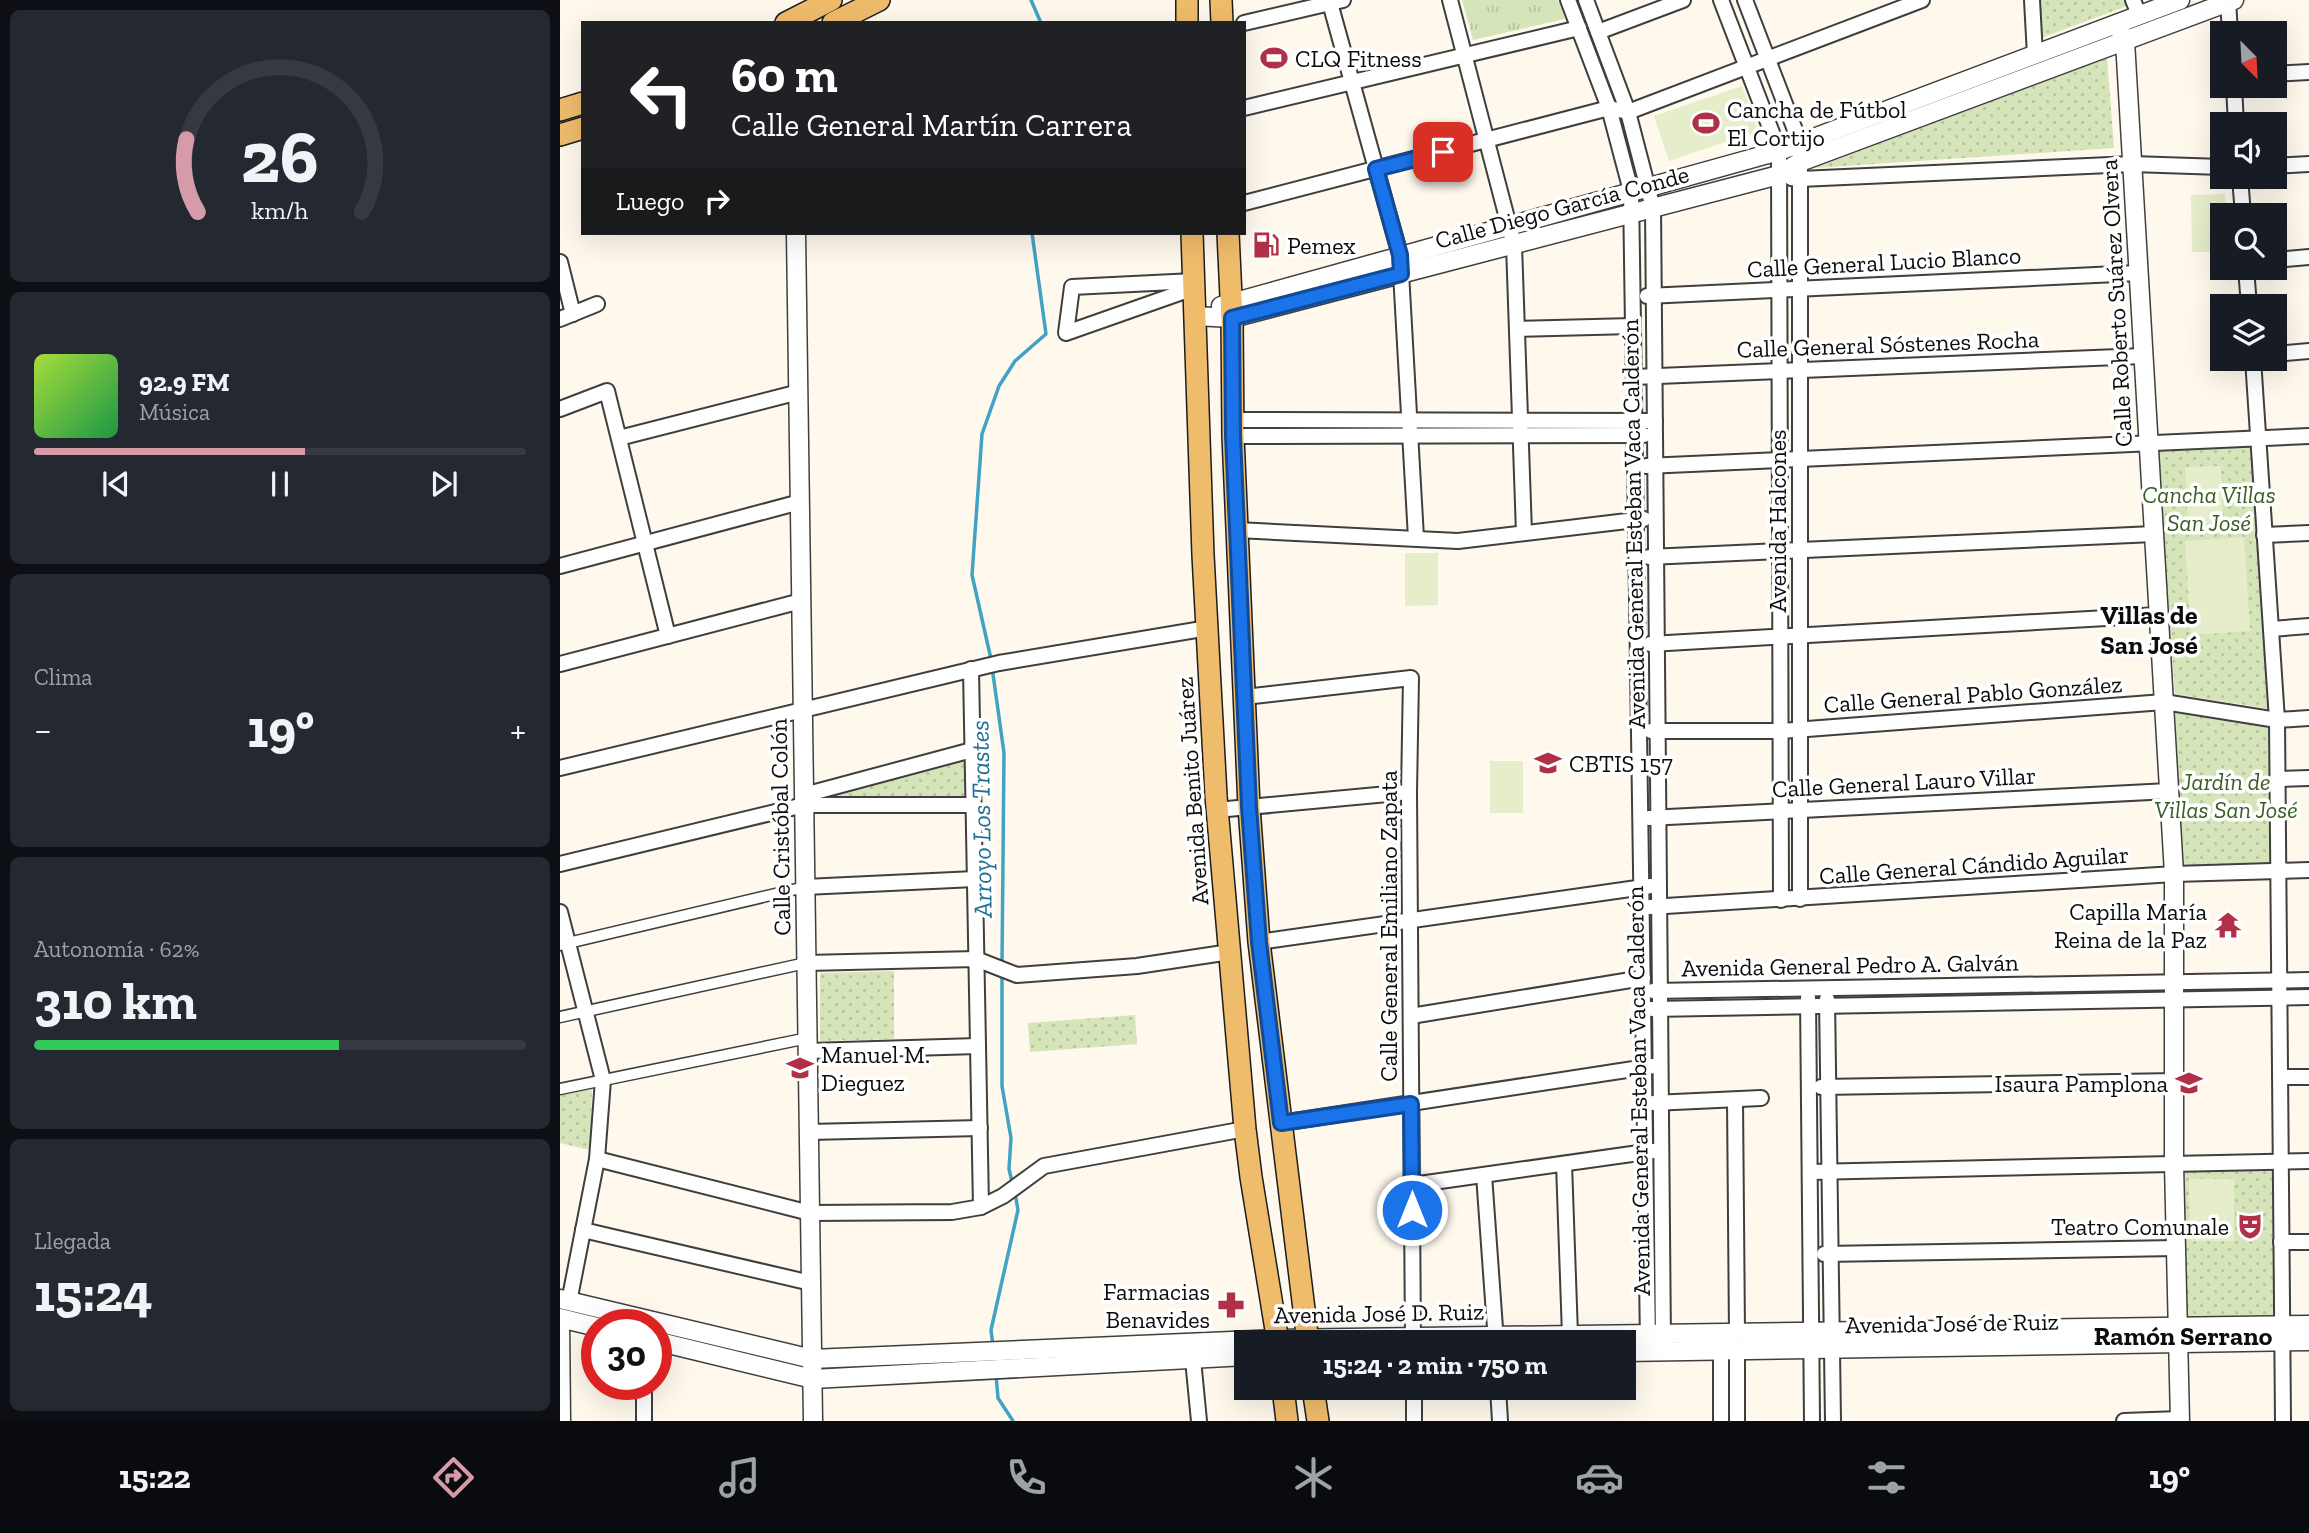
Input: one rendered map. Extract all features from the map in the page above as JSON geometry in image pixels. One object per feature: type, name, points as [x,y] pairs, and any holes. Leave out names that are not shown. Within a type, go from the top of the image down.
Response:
[{"type":"main road","points":[[791,21],[831,0]]},
{"type":"main road","points":[[837,21],[879,0]]},
{"type":"main road","points":[[1187,0],[1187,21]]},
{"type":"main road","points":[[1221,0],[1222,21]]},
{"type":"main road","points":[[560,110],[581,104]]},
{"type":"main road","points":[[560,135],[581,129]]},
{"type":"main road","name":"Avenida Benito Juárez","points":[[1192,235],[1217,810],[1245,1129],[1276,1330]]},
{"type":"main road","points":[[1228,235],[1233,428],[1249,807],[1259,942],[1307,1330]]},
{"type":"main road","points":[[1284,1400],[1287,1421]]},
{"type":"main road","points":[[1315,1400],[1318,1421]]},
{"type":"street","points":[[1450,0],[1514,245],[1524,533]]},
{"type":"street","name":"Avenida General Esteban Vaca Calderón","points":[[1569,0],[1639,189],[1653,208],[1662,1150],[1656,1343]]},
{"type":"street","name":"Avenida General Esteban Vaca Calderón","points":[[1586,0],[1628,112],[1639,189],[1632,214],[1645,1152],[1656,1343]]},
{"type":"street","points":[[1598,32],[1682,0]]},
{"type":"street","points":[[1721,0],[1779,151]]},
{"type":"street","points":[[1745,0],[1800,143]]},
{"type":"street","points":[[1246,202],[1609,108],[1628,112],[1922,0]]},
{"type":"street","points":[[2032,0],[2035,54]]},
{"type":"street","name":"Calle Diego García Conde","points":[[1232,310],[1400,255],[1779,151],[2118,24],[2136,8],[2180,0]]},
{"type":"street","points":[[1246,23],[1336,1],[1352,82],[1400,255],[1416,538]]},
{"type":"street","points":[[2230,1],[2231,21]]},
{"type":"street","name":"Calle Diego García Conde","points":[[1195,316],[1401,274],[1800,171],[2230,1]]},
{"type":"street","name":"Calle Roberto Suárez Olvera","points":[[2118,24],[2125,41],[2174,874],[2174,1164],[2180,1420]]},
{"type":"street","points":[[1246,108],[1579,28]]},
{"type":"street","points":[[2287,73],[2309,72]]},
{"type":"street","name":"Avenida Halcones","points":[[1800,143],[1800,899]]},
{"type":"street","name":"Avenida Halcones","points":[[1779,151],[1781,900]]},
{"type":"street","points":[[1800,171],[2132,164],[2210,167]]},
{"type":"street","points":[[2287,165],[2309,164]]},
{"type":"street","name":"Calle Cristóbal Colón","points":[[796,235],[813,1421]]},
{"type":"street","points":[[2287,259],[2309,257]]},
{"type":"street","points":[[560,262],[567,316],[597,304]]},
{"type":"street","name":"Calle General Lucio Blanco","points":[[1633,297],[2138,273]]},
{"type":"street","points":[[1194,284],[1066,333],[1072,287],[1194,284]]},
{"type":"street","points":[[1517,330],[1633,326]]},
{"type":"street","points":[[2287,353],[2309,351]]},
{"type":"street","name":"Calle General Sóstenes Rocha","points":[[1634,377],[2143,356]]},
{"type":"street","points":[[2254,371],[2277,720],[2283,1421]]},
{"type":"street","points":[[560,409],[607,391],[668,636]]},
{"type":"street","points":[[619,439],[799,392]]},
{"type":"street","points":[[1233,428],[1410,420],[1520,428],[1655,428]]},
{"type":"street","points":[[1233,428],[1411,436],[1520,428]]},
{"type":"street","points":[[1635,467],[2309,436]]},
{"type":"street","points":[[560,566],[800,502]]},
{"type":"street","points":[[1237,530],[1458,541],[1656,519]]},
{"type":"street","points":[[2264,535],[2309,533]]},
{"type":"street","points":[[1637,558],[2154,534]]},
{"type":"street","points":[[560,664],[801,601]]},
{"type":"street","points":[[1638,645],[2159,615]]},
{"type":"street","points":[[2271,629],[2309,625]]},
{"type":"street","points":[[560,768],[975,668],[1208,628]]},
{"type":"street","points":[[975,668],[972,750],[981,1207]]},
{"type":"street","name":"Calle General Emiliano Zapata","points":[[1245,697],[1411,678],[1409,792],[1413,1330]]},
{"type":"street","name":"Calle General Pablo González","points":[[1639,731],[1800,730],[2164,702],[2277,720],[2309,718]]},
{"type":"street","points":[[560,864],[804,800],[972,750]]},
{"type":"street","points":[[2277,779],[2309,778]]},
{"type":"street","name":"Calle General Lauro Villar","points":[[1641,819],[2169,791]]},
{"type":"street","points":[[1217,810],[1409,792]]},
{"type":"street","points":[[804,800],[973,805]]},
{"type":"street","name":"Calle General Cándido Aguilar","points":[[1642,907],[2174,874],[2309,870]]},
{"type":"street","points":[[564,944],[806,887],[975,879]]},
{"type":"street","points":[[1259,942],[1659,884]]},
{"type":"street","points":[[560,912],[564,944],[586,1012],[603,1080],[597,1159],[563,1309],[565,1421]]},
{"type":"street","points":[[560,1017],[806,963],[976,959],[1017,975],[1137,966],[1230,952]]},
{"type":"street","name":"Avenida General Pedro A. Galván","points":[[1643,1009],[1827,1006],[2175,991],[2279,980],[2309,980]]},
{"type":"street","name":"Avenida General Pedro A. Galván","points":[[1410,1016],[1643,985],[1660,991],[1827,988],[2175,991],[2309,997]]},
{"type":"street","points":[[1827,988],[1833,1421]]},
{"type":"street","points":[[1808,989],[1812,1421]]},
{"type":"street","points":[[560,1089],[808,1045],[978,1046]]},
{"type":"street","points":[[1281,1123],[1661,1065]]},
{"type":"street","points":[[2280,1077],[2309,1077]]},
{"type":"street","points":[[1809,1087],[2175,1081]]},
{"type":"street","points":[[1645,1104],[1761,1098]]},
{"type":"street","points":[[1735,1100],[1732,1345],[1737,1421]]},
{"type":"street","points":[[809,1132],[980,1128]]},
{"type":"street","points":[[597,1159],[810,1213],[952,1212],[981,1207],[1003,1196],[1044,1166],[1245,1129]]},
{"type":"street","points":[[1412,1185],[1662,1150]]},
{"type":"street","points":[[1810,1172],[2309,1161]]},
{"type":"street","points":[[1564,1164],[1570,1330]]},
{"type":"street","points":[[1484,1175],[1495,1330]]},
{"type":"street","points":[[583,1230],[811,1283]]},
{"type":"street","points":[[2281,1242],[2309,1242]]},
{"type":"street","points":[[1810,1254],[2176,1248]]},
{"type":"street","points":[[563,1309],[581,1318]]},
{"type":"street","name":"Avenida José D. Ruiz","points":[[563,1309],[581,1312]]},
{"type":"street","name":"Avenida José de Ruiz","points":[[1732,1345],[1811,1341],[2282,1333],[2309,1325]]},
{"type":"street","name":"Avenida José D. Ruiz","points":[[672,1328],[813,1359],[986,1361],[1192,1351],[1234,1346]]},
{"type":"street","name":"Avenida José de Ruiz","points":[[2282,1333],[2309,1341]]},
{"type":"street","name":"Avenida José D. Ruiz","points":[[1636,1341],[1732,1345]]},
{"type":"street","name":"Avenida José D. Ruiz","points":[[1636,1349],[1656,1343]]},
{"type":"street","name":"Avenida José D. Ruiz","points":[[672,1345],[813,1379],[986,1361]]},
{"type":"street","points":[[1721,1421],[1732,1345]]},
{"type":"street","points":[[1192,1351],[1199,1421]]},
{"type":"street","name":"Avenida José D. Ruiz","points":[[1192,1351],[1234,1355]]},
{"type":"street","points":[[643,1400],[644,1421]]},
{"type":"street","points":[[1414,1400],[1415,1421]]},
{"type":"street","points":[[1499,1400],[1500,1421]]},
{"type":"street","points":[[2124,1421],[2180,1420]]},
{"type":"green space","points":[[1462,0],[1558,0],[1565,19],[1473,40]]},
{"type":"green space","points":[[2039,0],[2125,0],[2127,6],[2041,38]]},
{"type":"green space","points":[[2107,58],[2114,148],[1814,168]]},
{"type":"green space","name":"Cancha de Fútbol El Cortijo","points":[[1742,86],[1758,131],[1669,161],[1654,116]]},
{"type":"green space","points":[[2225,194],[2225,203],[2210,203],[2210,252],[2192,252],[2191,195]]},
{"type":"green space","name":"Cancha Villas San José","points":[[2254,446],[2271,709],[2175,694],[2156,452]]},
{"type":"green space","points":[[2221,466],[2223,523],[2188,524],[2185,467]]},
{"type":"green space","points":[[2244,537],[2250,631],[2191,635],[2185,541]]},
{"type":"green space","points":[[1405,553],[1438,553],[1438,605],[1405,606]]},
{"type":"green space","name":"Jardín de Villas San José","points":[[2175,708],[2271,725],[2275,864],[2181,867]]},
{"type":"green space","points":[[967,760],[968,797],[821,797]]},
{"type":"green space","points":[[1490,761],[1523,761],[1523,813],[1490,813]]},
{"type":"green space","points":[[894,971],[894,1039],[820,1041],[820,973]]},
{"type":"green space","points":[[1135,1015],[1137,1044],[1030,1052],[1028,1023]]},
{"type":"green space","points":[[592,1089],[590,1150],[560,1143],[560,1095]]},
{"type":"green space","points":[[2277,1166],[2277,1318],[2185,1319],[2185,1167]]},
{"type":"green space","points":[[2189,1179],[2234,1179],[2234,1241],[2190,1241]]},
{"type":"waterway","name":"Arroyo Los Trastes","points":[[1031,0],[1040,21]]},
{"type":"waterway","name":"Arroyo Los Trastes","points":[[991,659],[972,575],[982,434],[999,386],[1015,361],[1046,334],[1032,235]]},
{"type":"waterway","name":"Arroyo Los Trastes","points":[[992,667],[1004,753],[1002,966]]},
{"type":"waterway","name":"Arroyo Los Trastes","points":[[1002,974],[1002,1086],[1011,1138],[1009,1169],[1013,1186]]},
{"type":"waterway","name":"Arroyo Los Trastes","points":[[993,1346],[991,1330],[1018,1210],[1015,1193]]},
{"type":"waterway","name":"Arroyo Los Trastes","points":[[996,1375],[998,1398],[1013,1421]]},
{"type":"place","name":"CLQ Fitness","points":[[1274,58]]},
{"type":"place","name":"Cancha de Fútbol El Cortijo","points":[[1706,123]]},
{"type":"place","name":"Pemex","points":[[1266,245]]},
{"type":"place","name":"CBTIS 157","points":[[1548,763]]},
{"type":"place","name":"Capilla María Reina de la Paz","points":[[2228,925]]},
{"type":"place","name":"Manuel M. Dieguez","points":[[800,1068]]},
{"type":"place","name":"Isaura Pamplona","points":[[2189,1083]]},
{"type":"place","name":"Teatro Comunale","points":[[2250,1226]]},
{"type":"place","name":"Farmacias Benavides","points":[[1231,1305]]},
{"type":"district","name":"Villas de San José","points":[[2149,630]]},
{"type":"district","name":"Ramón Serrano","points":[[2183,1336]]},
{"type":"route","points":[[1412,1210],[1411,1104],[1281,1123],[1259,942],[1249,807],[1233,436],[1232,318],[1401,274],[1400,255],[1376,169],[1443,152]]}]
